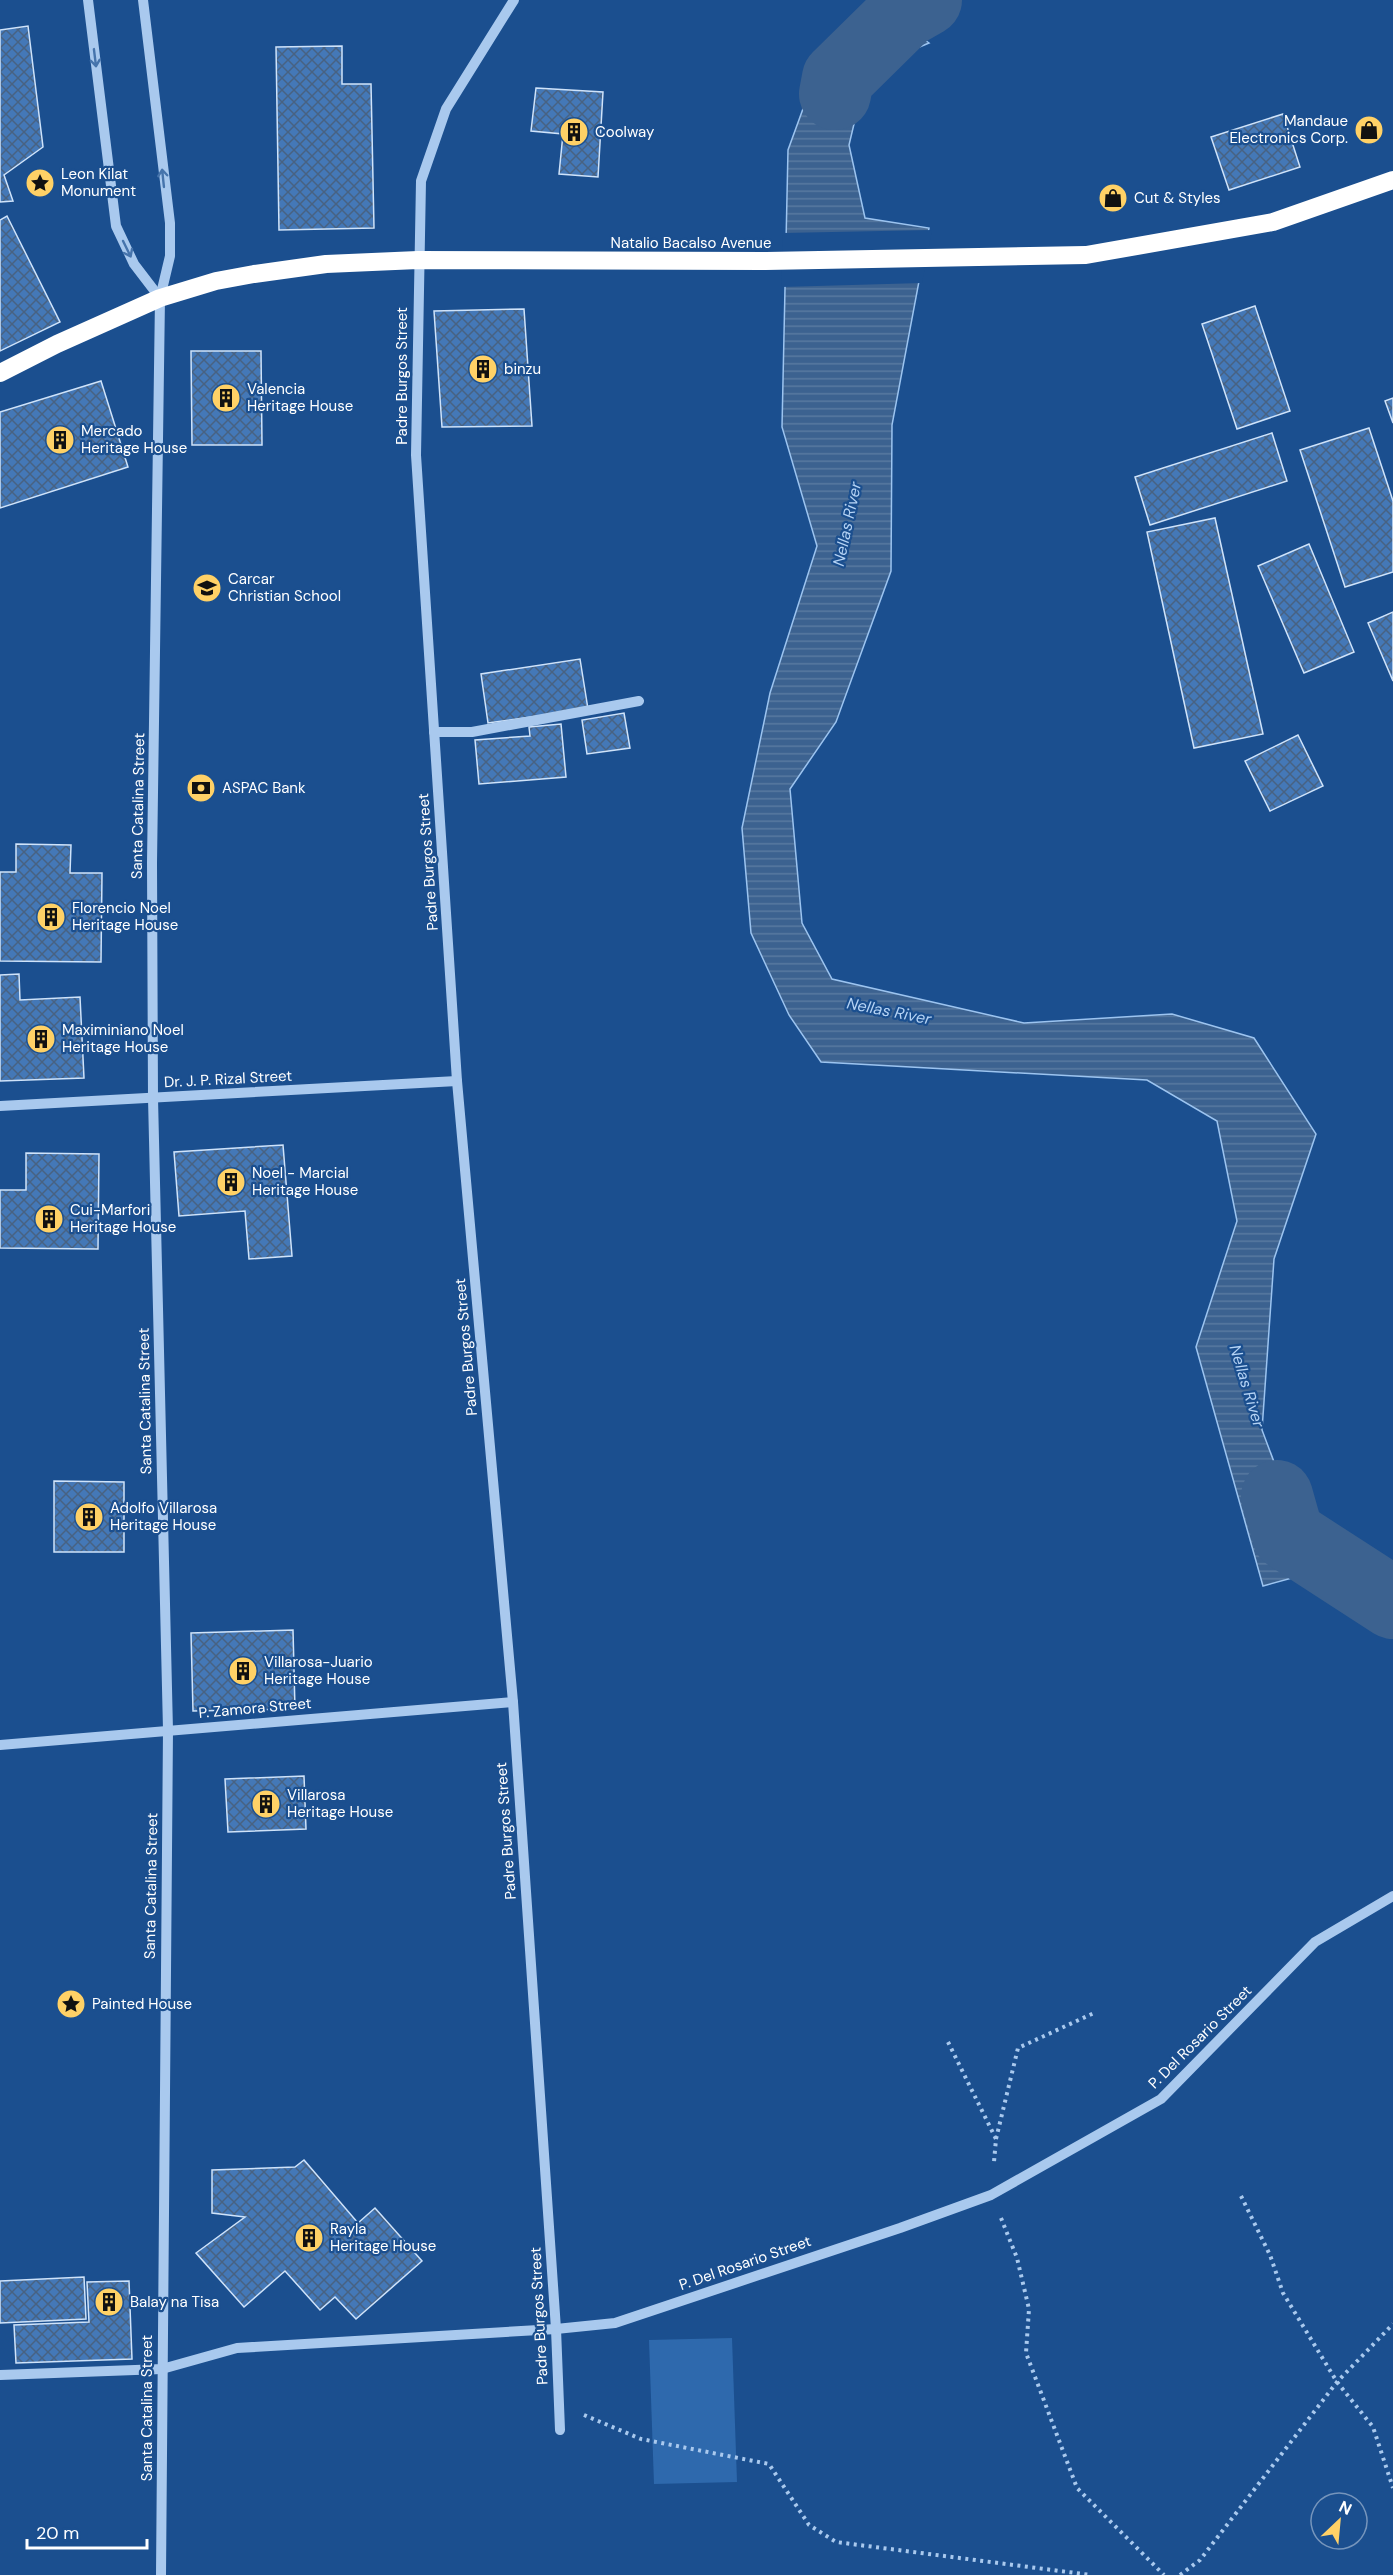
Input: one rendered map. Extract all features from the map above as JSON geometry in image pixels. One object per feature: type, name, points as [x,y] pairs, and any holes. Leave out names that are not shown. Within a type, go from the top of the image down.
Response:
[{"type":"highway","name":"Natalio Bacalso Avenue","points":[[0,373],[57,344],[160,298],[216,280],[264,272],[326,264],[418,260],[766,261],[1086,255],[1218,234],[1273,222],[1393,180]]},
{"type":"street","points":[[88,0],[116,226],[134,264],[160,298]]},
{"type":"street","name":"Santa Catalina Street","points":[[143,0],[170,223],[170,255],[160,298],[152,863],[153,1098],[168,1730],[161,2575]]},
{"type":"street","name":"Padre Burgos Street","points":[[514,0],[446,109],[421,181],[416,454],[457,1081],[513,1702],[556,2329],[560,2430]]},
{"type":"street","points":[[434,732],[472,732],[639,701]]},
{"type":"street","name":"Dr. J. P. Rizal Street","points":[[0,1106],[457,1081]]},
{"type":"street","name":"P. Zamora Street","points":[[0,1745],[513,1702]]},
{"type":"street","name":"P. Del Rosario Street","points":[[0,2375],[162,2369],[237,2348],[556,2329],[615,2323],[992,2194],[1161,2099],[1315,1942],[1393,1896]]},
{"type":"path","points":[[996,2139],[1018,2048],[1094,2013]]},
{"type":"path","points":[[1241,2196],[1270,2254],[1283,2293],[1337,2382],[1373,2427],[1393,2488]]},
{"type":"path","points":[[1029,2309],[1026,2353],[1077,2488],[1164,2575]]},
{"type":"path","points":[[1180,2575],[1200,2560],[1337,2382],[1393,2324]]},
{"type":"path","points":[[559,2404],[641,2439],[769,2464],[809,2525],[836,2542],[1091,2575]]},
{"type":"shaded area","points":[[732,2338],[737,2482],[654,2484],[649,2340]]},
{"type":"water","points":[[876,5],[929,43],[867,69],[849,145],[865,218],[929,228],[892,425],[891,571],[836,722],[790,789],[802,923],[832,979],[1024,1023],[1172,1014],[1254,1038],[1316,1134],[1274,1259],[1262,1430],[1294,1515],[1369,1557],[1263,1586],[1196,1347],[1237,1221],[1217,1121],[1147,1080],[821,1062],[789,1015],[751,933],[742,828],[770,693],[817,546],[782,427],[788,150],[827,43]]},
{"type":"pier","points":[[932,230],[922,283],[781,287],[783,233]]},
{"type":"building","points":[[28,26],[43,147],[4,175],[13,201],[0,202],[0,30]]},
{"type":"building","points":[[342,46],[342,84],[371,84],[374,228],[279,230],[276,47]]},
{"type":"building","name":"Coolway","points":[[536,88],[603,92],[598,177],[559,174],[563,134],[531,131]]},
{"type":"building","points":[[1283,114],[1300,167],[1229,190],[1211,137]]},
{"type":"building","points":[[7,216],[60,322],[0,351],[0,220]]},
{"type":"building","points":[[1255,306],[1290,411],[1237,429],[1202,324]]},
{"type":"building","name":"binzu","points":[[524,309],[532,426],[442,427],[434,311]]},
{"type":"building","name":"Valencia Heritage House","points":[[191,351],[261,351],[262,445],[192,445]]},
{"type":"building","name":"Mercado Heritage House","points":[[101,381],[128,467],[0,508],[0,412]]},
{"type":"building","points":[[1393,398],[1393,423],[1385,401]]},
{"type":"building","points":[[1369,428],[1393,501],[1393,572],[1345,587],[1300,450]]},
{"type":"building","points":[[1272,433],[1287,481],[1150,525],[1135,477]]},
{"type":"building","points":[[1215,518],[1263,734],[1194,748],[1147,532]]},
{"type":"building","points":[[1309,544],[1354,652],[1304,673],[1258,566]]},
{"type":"building","points":[[1393,612],[1393,681],[1368,623]]},
{"type":"building","points":[[580,659],[588,709],[488,723],[481,674]]},
{"type":"building","points":[[624,713],[630,748],[587,754],[582,720]]},
{"type":"building","points":[[561,724],[566,777],[479,784],[475,740],[530,736],[529,727]]},
{"type":"building","points":[[1298,735],[1323,786],[1270,811],[1245,761]]},
{"type":"building","name":"Florencio Noel Heritage House","points":[[16,844],[71,845],[70,873],[102,873],[101,962],[0,961],[0,872],[16,872]]},
{"type":"building","name":"Maximiniano Noel Heritage House","points":[[19,974],[20,1000],[80,997],[84,1078],[0,1081],[0,975]]},
{"type":"building","name":"Noel - Marcial Heritage House","points":[[283,1145],[292,1256],[249,1259],[245,1211],[179,1216],[174,1152]]},
{"type":"building","name":"Cui-Marfori Heritage House","points":[[26,1153],[99,1154],[98,1249],[0,1248],[0,1190],[26,1190]]},
{"type":"building","name":"Adolfo Villarosa Heritage House","points":[[54,1481],[124,1482],[124,1552],[54,1552]]},
{"type":"building","name":"Villarosa-Juario Heritage House","points":[[293,1630],[295,1709],[193,1711],[191,1633]]},
{"type":"building","name":"Villarosa Heritage House","points":[[304,1776],[306,1829],[228,1832],[225,1779]]},
{"type":"building","name":"Rayla Heritage House","points":[[304,2160],[358,2223],[375,2208],[422,2261],[356,2319],[335,2297],[320,2310],[285,2271],[244,2307],[196,2253],[245,2217],[212,2213],[212,2170],[295,2167]]},
{"type":"building","points":[[84,2277],[86,2319],[0,2323],[0,2281]]},
{"type":"building","name":"Balay na Tisa","points":[[129,2281],[132,2359],[16,2363],[14,2325],[89,2322],[87,2282]]},
{"type":"waterway","name":"Nellas River","points":[[835,94],[838,78],[905,12],[926,0]]},
{"type":"waterway","name":"Nellas River","points":[[1277,1496],[1288,1535],[1393,1603]]},
{"type":"place","name":"Mandaue Electronics Corp.","points":[[1369,130]]},
{"type":"place","name":"Coolway","points":[[574,132]]},
{"type":"place","name":"Leon Kilat Monument","points":[[40,183]]},
{"type":"place","name":"Cut & Styles","points":[[1113,198]]},
{"type":"place","name":"binzu","points":[[483,369]]},
{"type":"place","name":"Valencia Heritage House","points":[[226,398]]},
{"type":"place","name":"Mercado Heritage House","points":[[60,440]]},
{"type":"place","name":"Carcar Christian School","points":[[207,588]]},
{"type":"place","name":"ASPAC Bank","points":[[201,788]]},
{"type":"place","name":"Florencio Noel Heritage House","points":[[51,917]]},
{"type":"place","name":"Maximiniano Noel Heritage House","points":[[41,1039]]},
{"type":"place","name":"Noel - Marcial Heritage House","points":[[231,1182]]},
{"type":"place","name":"Cui-Marfori Heritage House","points":[[49,1219]]},
{"type":"place","name":"Adolfo Villarosa Heritage House","points":[[89,1517]]},
{"type":"place","name":"Villarosa-Juario Heritage House","points":[[243,1671]]},
{"type":"place","name":"Villarosa Heritage House","points":[[266,1804]]},
{"type":"place","name":"Painted House","points":[[71,2004]]},
{"type":"place","name":"Rayla Heritage House","points":[[309,2238]]},
{"type":"place","name":"Balay na Tisa","points":[[109,2302]]}]
